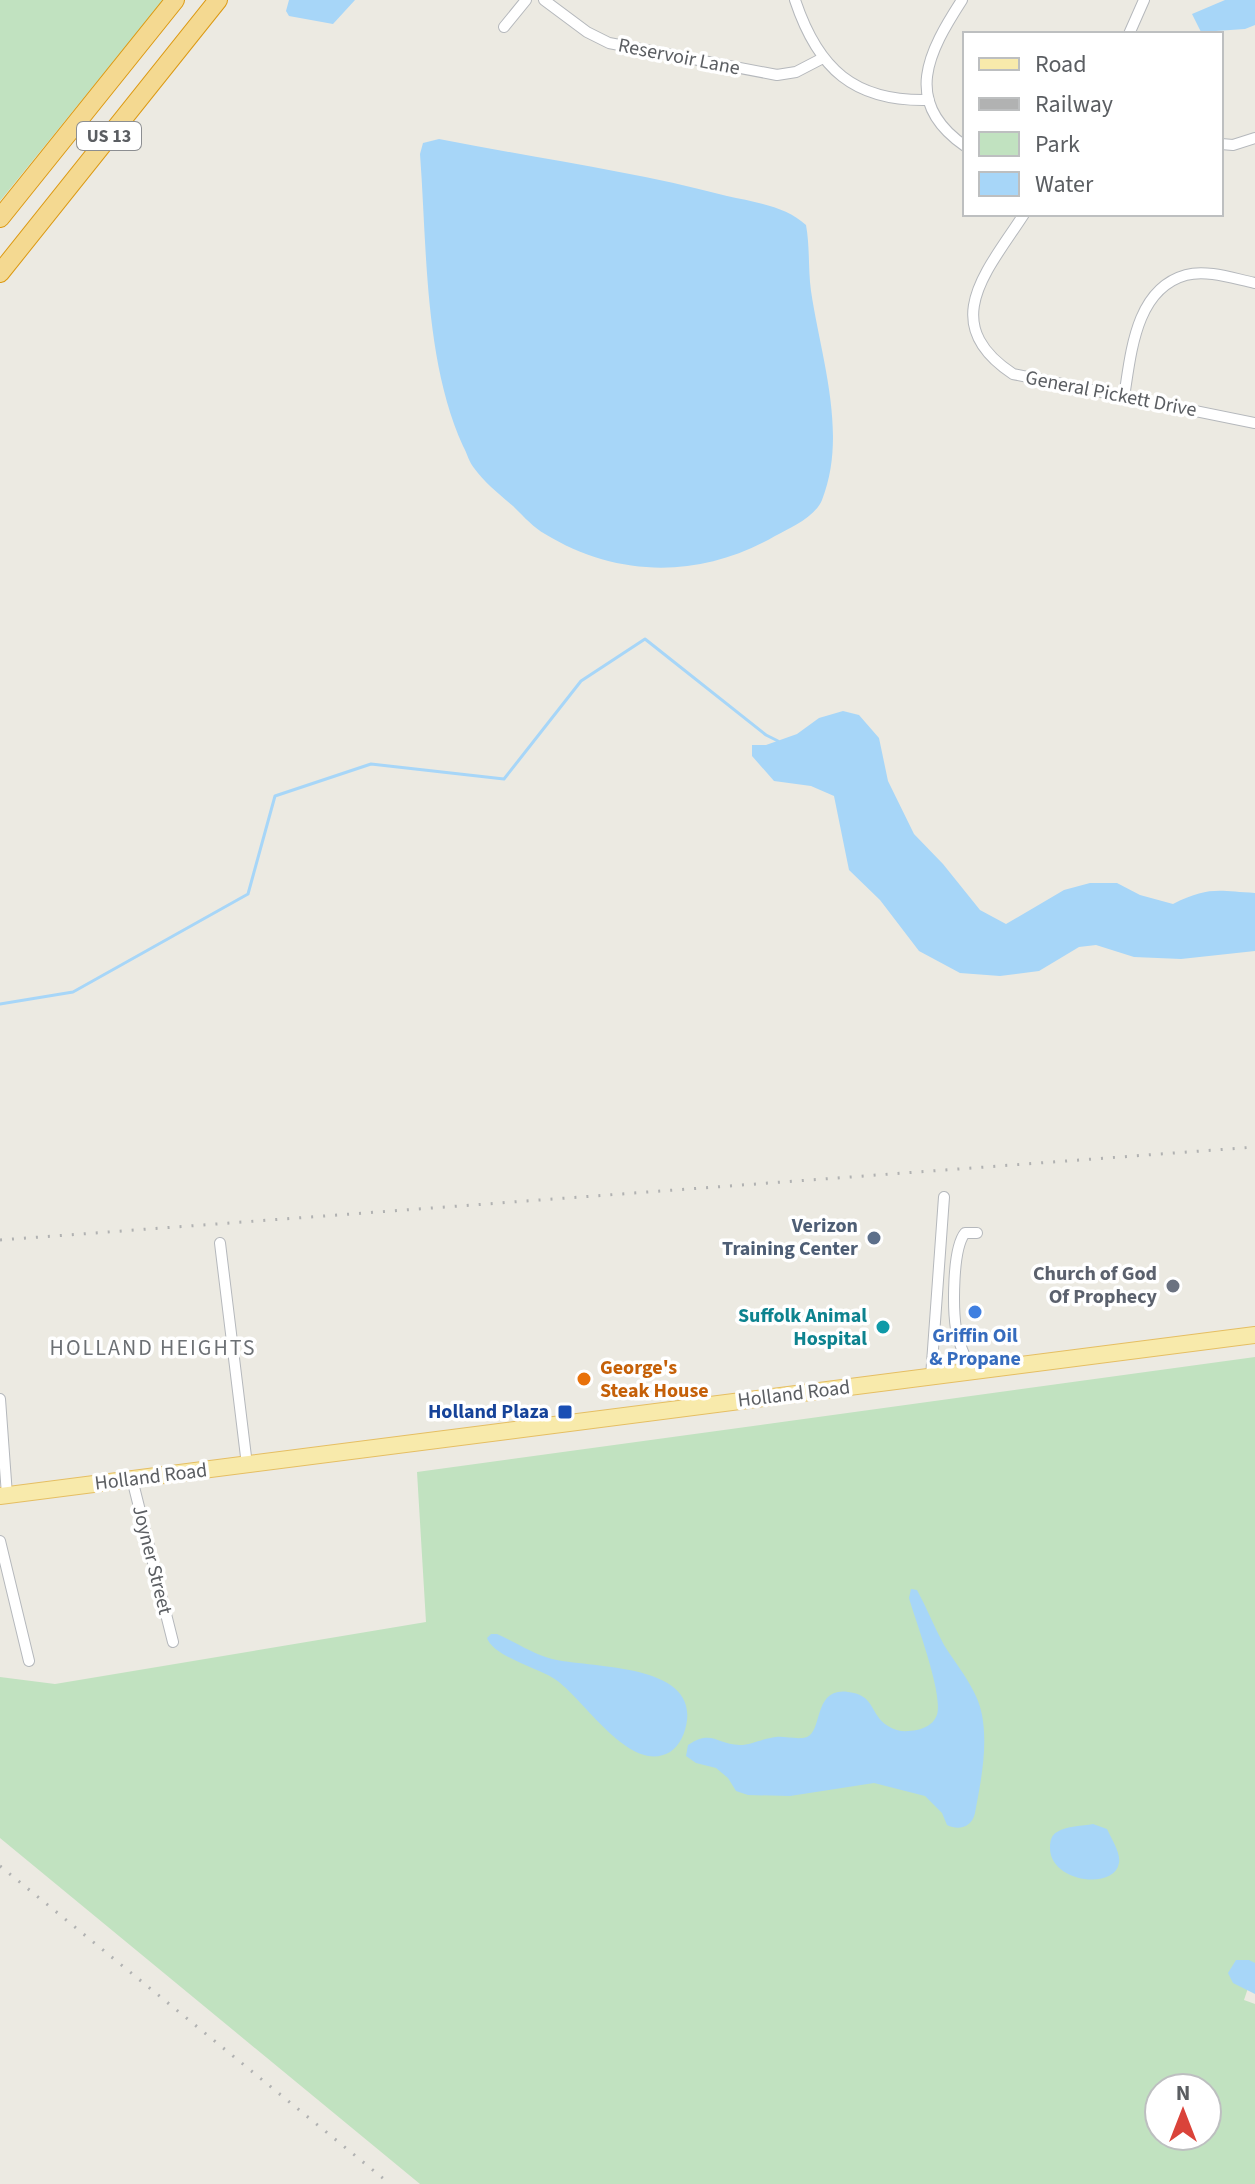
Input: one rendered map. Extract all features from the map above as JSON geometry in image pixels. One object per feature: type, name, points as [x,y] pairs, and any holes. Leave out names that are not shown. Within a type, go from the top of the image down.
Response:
[{"type":"highway","name":"US 13","points":[[0,218],[175,0]]},
{"type":"highway","name":"US 13","points":[[0,273],[218,0]]},
{"type":"main road","name":"Holland Road","points":[[4,1495],[1255,1335]]},
{"type":"street","points":[[504,27],[526,0]]},
{"type":"street","name":"Reservoir Lane","points":[[544,0],[594,36],[625,47],[777,75],[796,72],[823,58]]},
{"type":"street","points":[[795,0],[823,58],[838,75],[870,94],[896,100],[929,100]]},
{"type":"street","points":[[962,0],[930,55],[927,75],[929,100],[947,130],[963,144]]},
{"type":"street","points":[[1130,32],[1144,0]]},
{"type":"street","points":[[1223,144],[1233,145],[1255,138]]},
{"type":"street","name":"General Pickett Drive","points":[[1023,216],[981,280],[973,301],[974,325],[984,349],[999,365],[1013,374],[1255,423]]},
{"type":"street","points":[[1124,397],[1142,314],[1160,289],[1187,274],[1210,274],[1255,283]]},
{"type":"street","points":[[931,1377],[944,1197]]},
{"type":"street","points":[[972,1372],[956,1328],[956,1289],[959,1241],[965,1233],[977,1233]]},
{"type":"street","points":[[220,1243],[247,1465]]},
{"type":"street","points":[[0,1399],[4,1495]]},
{"type":"street","name":"Joyner Street","points":[[132,1479],[173,1642]]},
{"type":"street","points":[[0,1541],[29,1661]]},
{"type":"green space","points":[[0,0],[163,0],[0,201]]},
{"type":"green space","points":[[1255,1357],[1255,1977],[1252,1976],[1244,2000],[1255,2004],[1255,2184],[420,2184],[0,1838],[0,1677],[55,1684],[426,1622],[417,1472]]},
{"type":"water","points":[[289,0],[355,0],[333,24],[289,16],[286,11]]},
{"type":"water","points":[[1225,0],[1255,0],[1255,25],[1245,29],[1201,32],[1192,14]]},
{"type":"water","points":[[439,139],[691,187],[779,209],[806,225],[811,291],[833,423],[829,475],[822,500],[814,512],[747,550],[689,566],[659,568],[601,559],[573,548],[532,525],[487,483],[471,463],[450,413],[434,340],[420,154],[423,143]]},
{"type":"water","points":[[843,711],[859,715],[879,738],[888,781],[914,834],[980,910],[1006,924],[1064,890],[1090,883],[1117,883],[1140,895],[1173,904],[1205,892],[1255,893],[1255,951],[1181,959],[1134,957],[1096,945],[1079,947],[1039,971],[1000,976],[960,973],[919,951],[880,900],[849,870],[834,796],[811,786],[774,781],[752,756],[752,745],[766,745],[797,734],[819,718]]},
{"type":"water","points":[[911,1589],[917,1590],[944,1645],[972,1687],[980,1706],[984,1727],[983,1764],[975,1813],[968,1825],[960,1828],[947,1825],[942,1813],[925,1796],[874,1783],[790,1796],[748,1795],[736,1791],[728,1778],[716,1768],[696,1763],[686,1756],[688,1745],[703,1738],[740,1745],[776,1737],[807,1737],[815,1727],[824,1702],[837,1692],[863,1697],[882,1721],[895,1729],[913,1731],[930,1724],[936,1717],[937,1694],[909,1598]]},
{"type":"water","points":[[491,1634],[552,1659],[613,1667],[657,1678],[674,1688],[685,1701],[687,1720],[680,1742],[670,1752],[654,1756],[638,1753],[607,1730],[553,1678],[498,1650],[487,1638]]},
{"type":"water","points":[[1093,1824],[1107,1829],[1119,1859],[1115,1872],[1095,1880],[1083,1879],[1060,1869],[1053,1860],[1050,1848],[1055,1833],[1065,1828]]},
{"type":"water","points":[[1236,1960],[1255,1963],[1255,1994],[1233,1983],[1228,1973]]},
{"type":"waterway","points":[[0,1004],[73,992],[248,894],[275,796],[371,764],[504,779],[581,681],[645,639],[766,735],[778,741]]},
{"type":"railway","points":[[0,1240],[1255,1147]]},
{"type":"railway","points":[[0,1866],[390,2184]]},
{"type":"place","name":"Verizon Training Center","points":[[874,1238]]},
{"type":"place","name":"Church of God Of Prophecy","points":[[1173,1286]]},
{"type":"place","name":"Griffin Oil & Propane","points":[[975,1312]]},
{"type":"place","name":"Suffolk Animal Hospital","points":[[883,1327]]},
{"type":"place","name":"George's Steak House","points":[[584,1379]]},
{"type":"place","name":"Holland Plaza","points":[[565,1412]]},
{"type":"district","name":"HOLLAND HEIGHTS","points":[[153,1348]]}]
